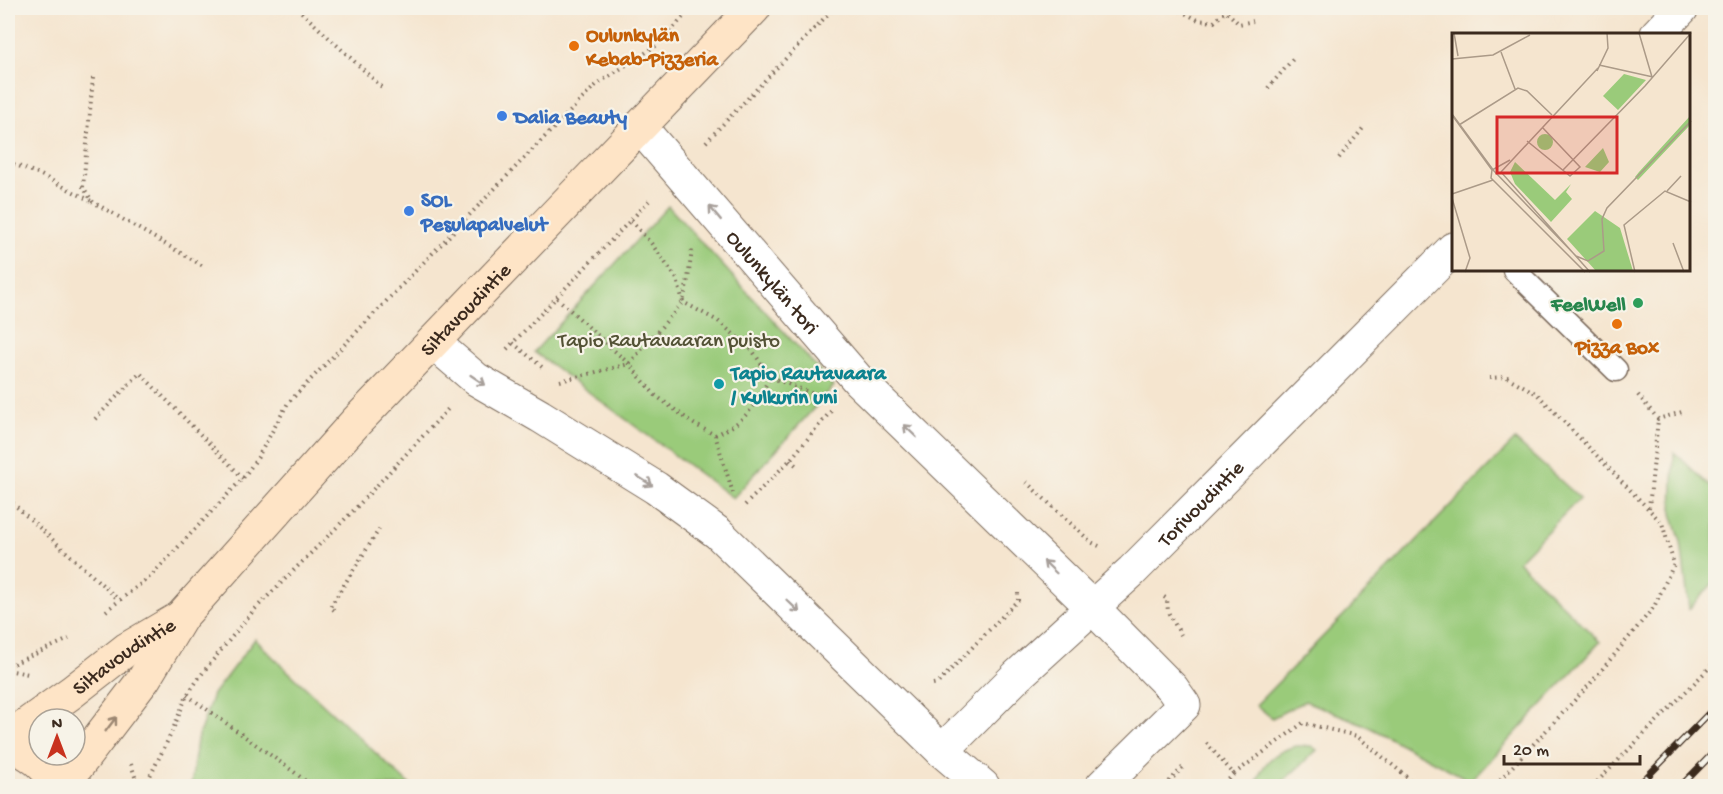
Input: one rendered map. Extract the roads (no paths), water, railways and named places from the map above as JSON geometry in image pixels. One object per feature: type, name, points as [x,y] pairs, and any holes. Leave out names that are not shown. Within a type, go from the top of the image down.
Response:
[{"type":"main road","name":"Siltavoudintie","points":[[61,786],[144,679],[182,616],[355,423],[640,127],[663,100],[754,8]]},
{"type":"main road","name":"Siltavoudintie","points":[[8,738],[127,649],[182,616]]},
{"type":"main road","points":[[8,745],[19,748],[36,758],[61,786]]},
{"type":"street","points":[[1658,33],[1682,8]]},
{"type":"street","name":"Oulunkylän tori","points":[[640,127],[849,392],[1092,607],[1172,688],[1184,705],[1102,786]]},
{"type":"street","name":"Torivoudintie","points":[[942,751],[1017,676],[1225,479],[1452,250]]},
{"type":"street","points":[[433,342],[476,379],[656,488],[728,522],[942,751],[983,786]]},
{"type":"lane","points":[[1517,272],[1616,370]]},
{"type":"railway","points":[[1638,786],[1716,706]]},
{"type":"railway","points":[[1681,786],[1716,750]]},
{"type":"place","name":"Oulunkylän Kebab-Pizzeria","points":[[574,46]]},
{"type":"place","name":"Dalia Beauty","points":[[502,116]]},
{"type":"place","name":"SOL Pesulapalvelut","points":[[409,211]]},
{"type":"place","name":"FeelWell","points":[[1638,303]]},
{"type":"place","name":"Pizza Box","points":[[1617,324]]},
{"type":"place","name":"Tapio Rautavaara / Kulkurin uni","points":[[719,384]]},
{"type":"park label","name":"Tapio Rautavaaran puisto","points":[[669,339]]}]
